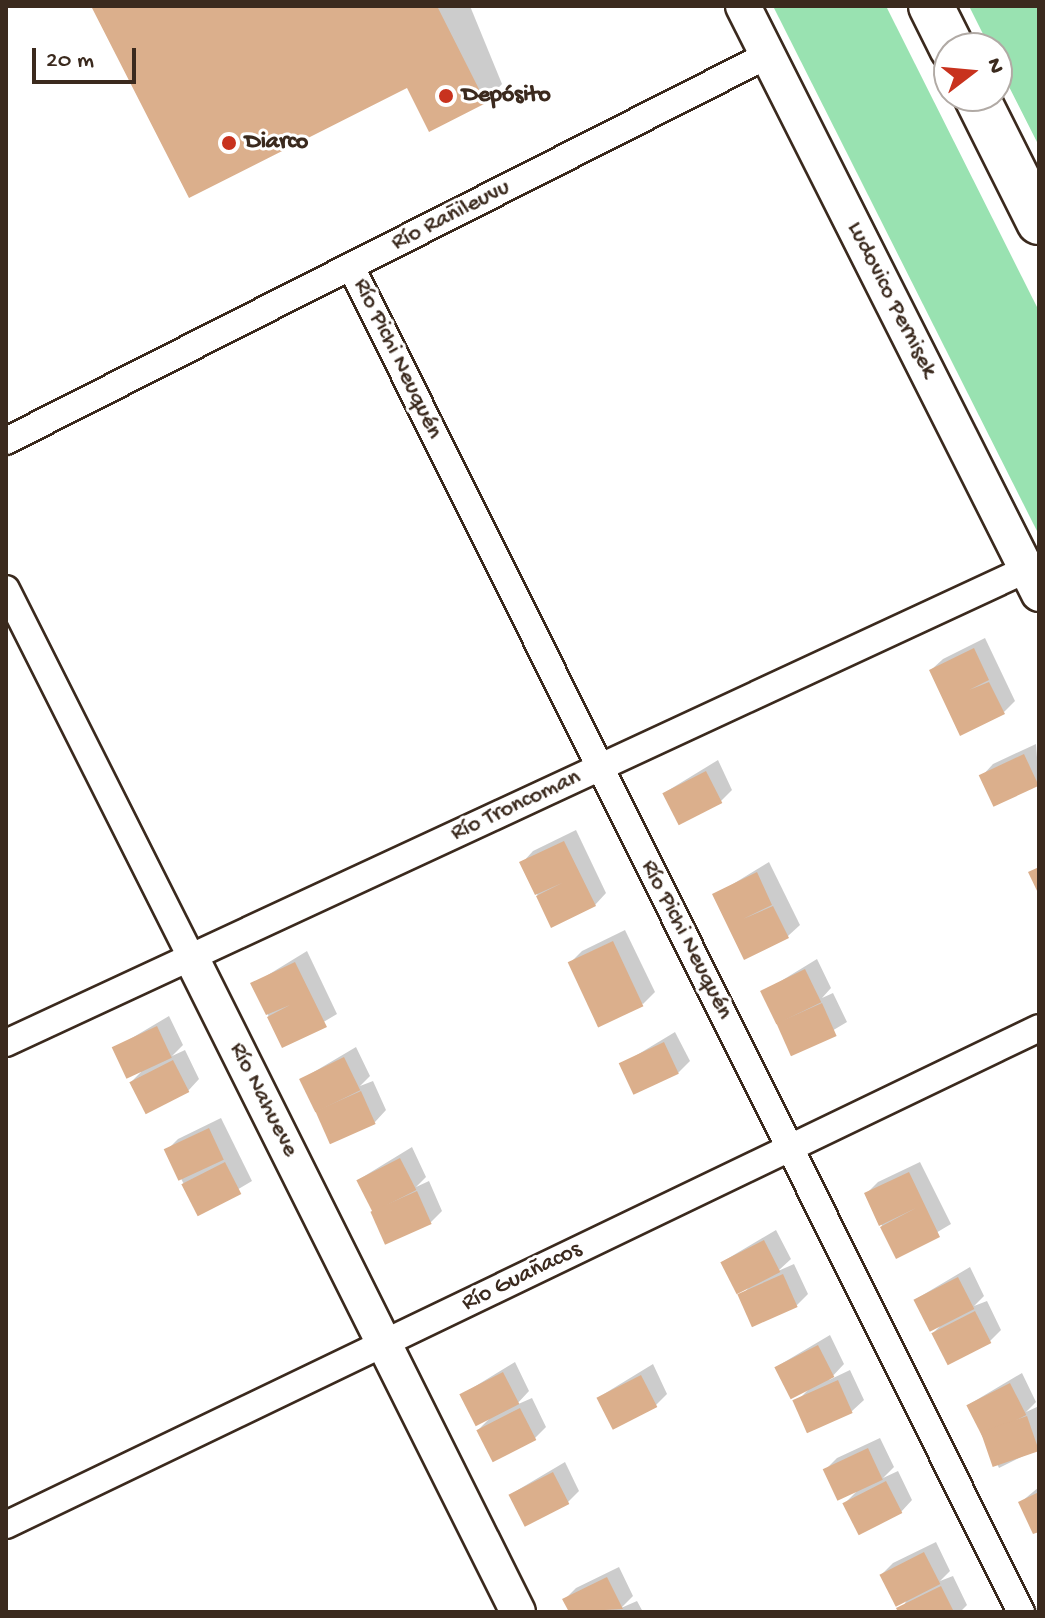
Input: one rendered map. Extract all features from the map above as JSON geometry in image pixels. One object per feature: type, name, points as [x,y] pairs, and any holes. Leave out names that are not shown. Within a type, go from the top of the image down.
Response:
[{"type":"highway","points":[[931,6],[944,32]]},
{"type":"highway","points":[[984,112],[1039,222]]},
{"type":"street","name":"Ludovico Pernisek","points":[[743,6],[1033,582]]},
{"type":"street","name":"Río Rañileuvu","points":[[6,441],[768,55]]},
{"type":"street","name":"Río Pichi Neuquén","points":[[351,267],[1021,1612]]},
{"type":"street","name":"Río Troncoman","points":[[6,1043],[600,768],[1033,582]]},
{"type":"street","name":"Río Nahueve","points":[[6,589],[518,1612]]},
{"type":"street","name":"Río Guañacos","points":[[6,1525],[1039,1028]]},
{"type":"green space","points":[[773,6],[886,6],[933,100],[933,112],[939,112],[1039,311],[1039,535]]},
{"type":"green space","points":[[969,6],[1039,6],[1039,146],[1013,95],[1013,32],[982,32]]},
{"type":"building","name":"Diarco","points":[[91,6],[437,6],[486,103],[429,132],[407,88],[189,198]]},
{"type":"building","points":[[974,648],[989,680],[969,690],[989,682],[1005,714],[960,736],[929,670]]},
{"type":"building","points":[[1024,754],[1039,786],[993,807],[979,775]]},
{"type":"building","points":[[706,771],[722,803],[679,825],[662,793]]},
{"type":"building","points":[[564,841],[596,906],[551,928],[536,896],[562,883],[535,895],[519,862]]},
{"type":"building","points":[[1039,867],[1039,895],[1028,872]]},
{"type":"building","points":[[757,872],[772,905],[743,919],[773,906],[789,938],[744,960],[712,894]]},
{"type":"building","points":[[613,941],[643,1006],[598,1027],[568,962]]},
{"type":"building","points":[[295,962],[327,1027],[282,1048],[267,1017],[290,1005],[266,1015],[250,983]]},
{"type":"building","points":[[805,969],[821,1002],[776,1024],[760,991]]},
{"type":"building","points":[[822,1003],[837,1036],[791,1056],[776,1023]]},
{"type":"building","points":[[157,1026],[172,1058],[126,1079],[112,1047]]},
{"type":"building","points":[[664,1042],[679,1074],[633,1095],[619,1063]]},
{"type":"building","points":[[344,1057],[360,1090],[315,1112],[299,1079]]},
{"type":"building","points":[[173,1060],[189,1092],[146,1114],[129,1082]]},
{"type":"building","points":[[361,1091],[376,1124],[330,1144],[315,1111]]},
{"type":"building","points":[[209,1128],[224,1160],[178,1181],[164,1149]]},
{"type":"building","points":[[400,1158],[416,1190],[373,1212],[356,1180]]},
{"type":"building","points":[[225,1162],[241,1194],[198,1216],[181,1184]]},
{"type":"building","points":[[909,1172],[940,1237],[896,1259],[880,1227],[916,1208],[879,1226],[864,1193]]},
{"type":"building","points":[[417,1191],[432,1224],[385,1245],[370,1212]]},
{"type":"building","points":[[764,1240],[780,1272],[737,1294],[720,1262]]},
{"type":"building","points":[[783,1274],[798,1307],[752,1327],[737,1294]]},
{"type":"building","points":[[958,1277],[974,1309],[930,1332],[913,1300]]},
{"type":"building","points":[[975,1311],[991,1343],[948,1365],[931,1333]]},
{"type":"building","points":[[818,1345],[834,1377],[791,1399],[774,1367]]},
{"type":"building","points":[[503,1372],[519,1404],[476,1426],[459,1394]]},
{"type":"building","points":[[641,1375],[657,1407],[613,1430],[596,1398]]},
{"type":"building","points":[[838,1380],[853,1413],[807,1433],[792,1400]]},
{"type":"building","points":[[1010,1383],[1026,1415],[983,1437],[966,1405]]},
{"type":"building","points":[[520,1408],[536,1440],[493,1462],[476,1430]]},
{"type":"building","points":[[1027,1416],[1039,1451],[993,1467],[981,1432]]},
{"type":"building","points":[[868,1448],[883,1480],[837,1501],[823,1469]]},
{"type":"building","points":[[553,1472],[569,1504],[525,1527],[508,1495]]},
{"type":"building","points":[[886,1481],[902,1513],[859,1535],[842,1503]]},
{"type":"building","points":[[1039,1492],[1039,1532],[1033,1534],[1018,1502]]},
{"type":"building","points":[[924,1552],[940,1584],[896,1607],[879,1575]]},
{"type":"building","points":[[607,1577],[623,1609],[569,1612],[562,1599]]},
{"type":"building","points":[[941,1586],[954,1612],[898,1612],[896,1608]]},
{"type":"place","name":"Depósito","points":[[446,96]]},
{"type":"place","name":"Diarco","points":[[229,143]]}]
